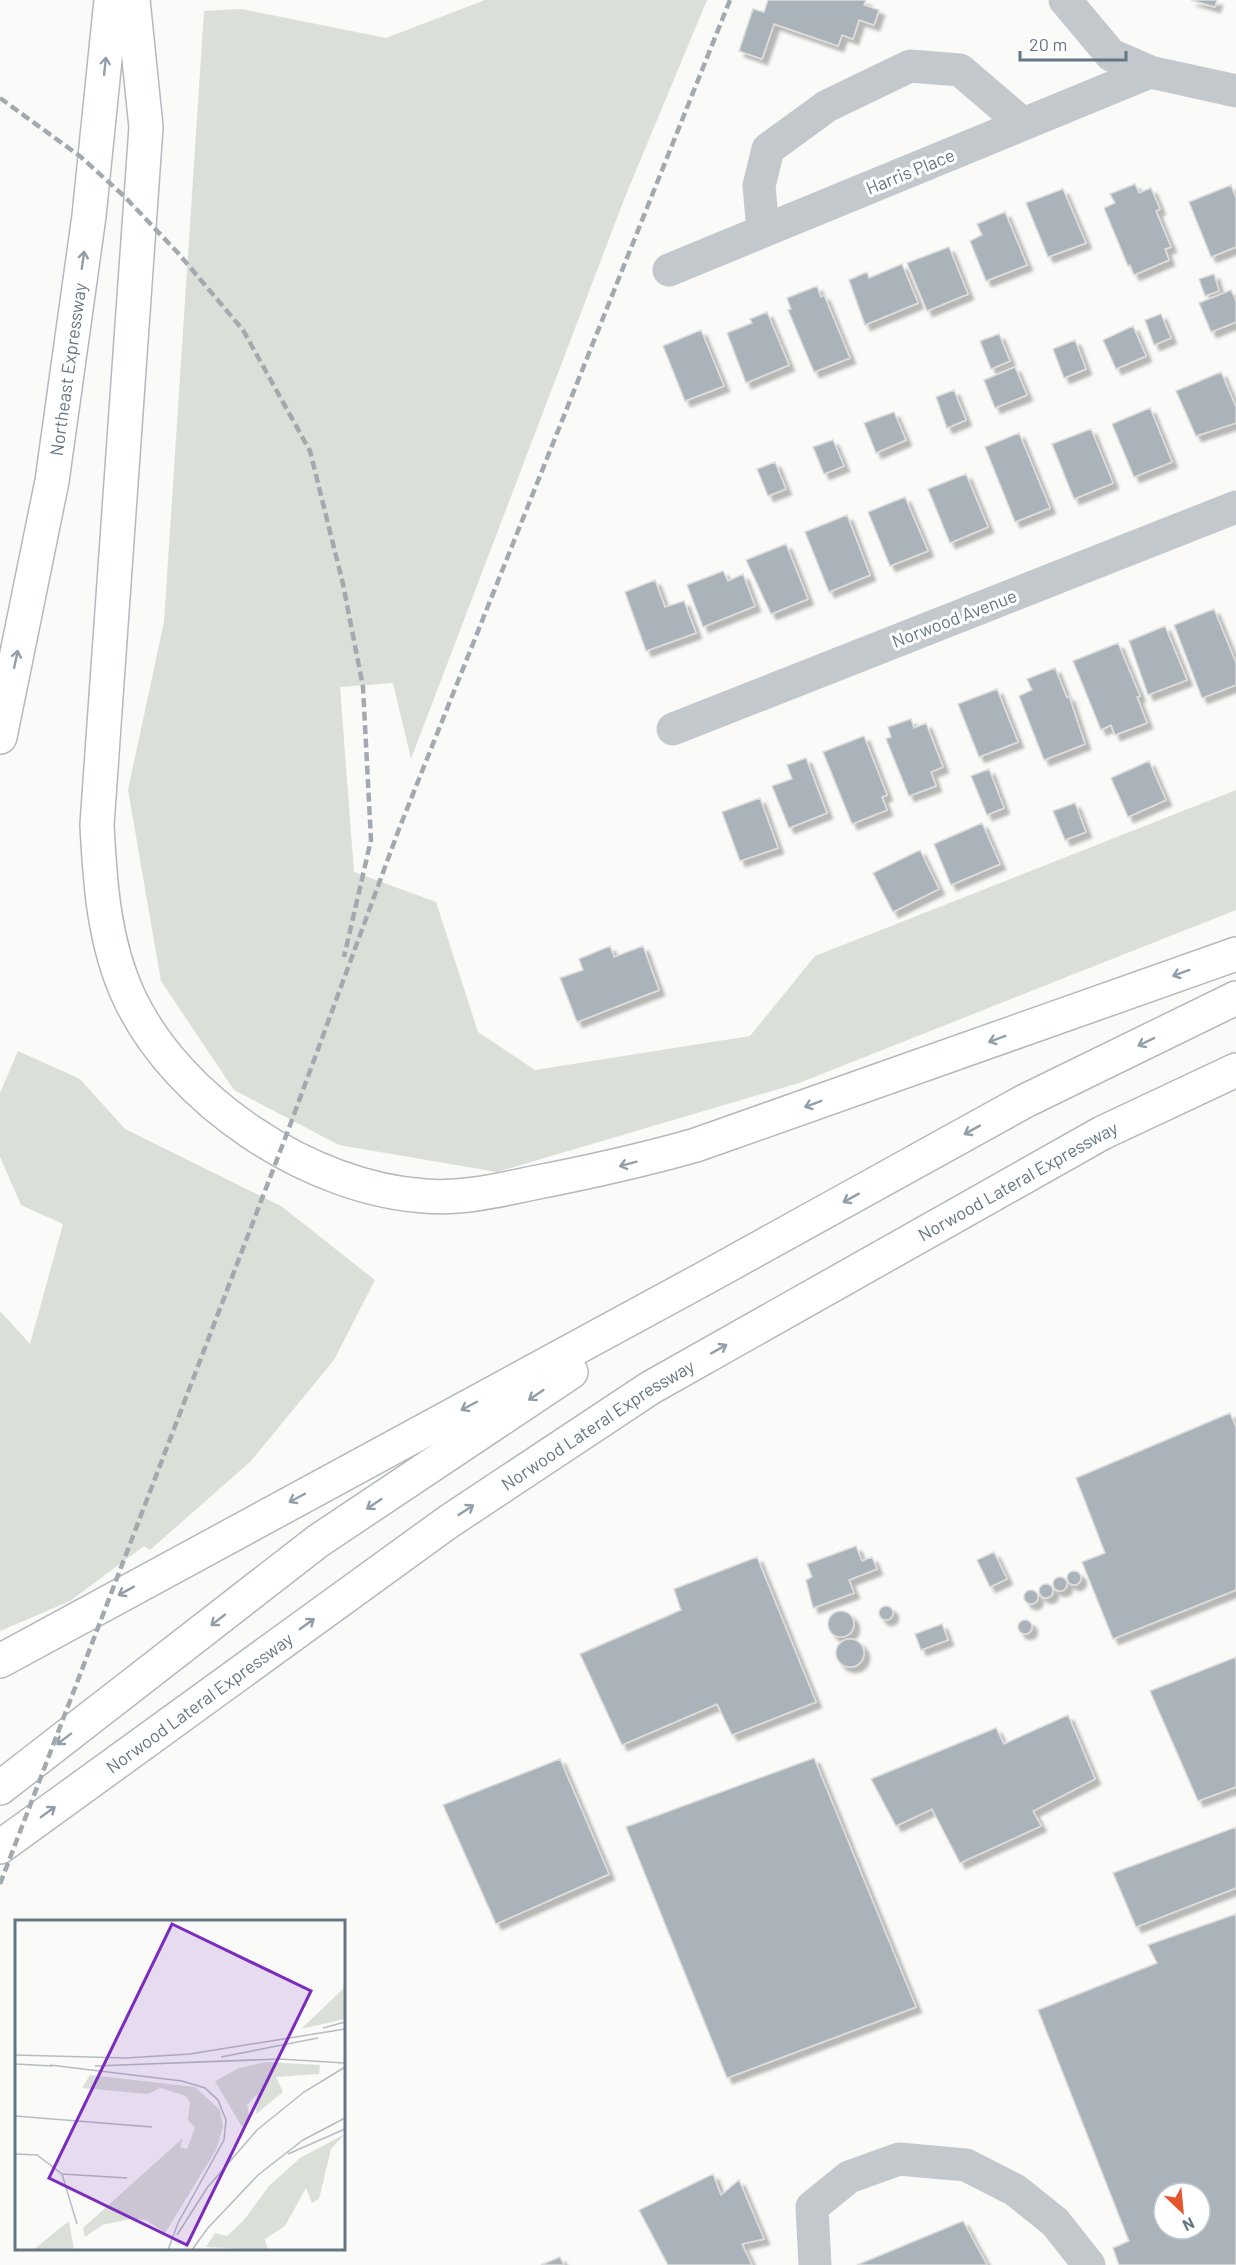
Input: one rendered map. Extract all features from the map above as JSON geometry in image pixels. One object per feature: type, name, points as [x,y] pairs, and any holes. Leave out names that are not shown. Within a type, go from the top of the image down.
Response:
[{"type":"highway","name":"Northeast Expressway","points":[[0,737],[52,481],[89,216],[111,0]]},
{"type":"highway","points":[[134,0],[146,127],[97,825],[100,890],[113,953],[130,998],[156,1040],[197,1089],[234,1121],[289,1156],[332,1176],[396,1193],[427,1197],[475,1194],[618,1167],[696,1145],[1236,954]]},
{"type":"highway","points":[[0,1661],[705,1278],[1025,1101],[1236,998]]},
{"type":"highway","name":"Norwood Lateral Expressway","points":[[0,1847],[448,1522],[650,1389],[1102,1133],[1236,1070]]},
{"type":"highway","points":[[0,1788],[318,1541],[558,1381],[705,1278]]},
{"type":"street","points":[[1065,0],[1111,55],[1150,72],[1236,91]]},
{"type":"street","points":[[763,231],[759,186],[768,149],[827,106],[910,66],[960,70],[1023,124]]},
{"type":"street","name":"Harris Place","points":[[669,270],[1150,72]]},
{"type":"street","name":"Norwood Avenue","points":[[673,729],[1236,507]]},
{"type":"street","points":[[814,2265],[812,2207],[849,2177],[899,2158],[966,2165],[1015,2190],[1055,2222],[1089,2265]]},
{"type":"shaded area","points":[[485,0],[707,0],[625,197],[411,759],[393,683],[340,687],[354,872],[436,902],[478,1032],[535,1070],[750,1036],[815,956],[1236,790],[1236,910],[799,1083],[497,1172],[339,1145],[234,1090],[161,981],[128,790],[164,622],[204,11],[241,9],[386,38]]},
{"type":"shaded area","points":[[18,1051],[80,1079],[125,1129],[281,1206],[375,1280],[334,1360],[251,1461],[150,1550],[144,1546],[70,1601],[0,1631],[0,1311],[30,1344],[63,1224],[21,1205],[0,1157],[0,1093]]},
{"type":"building","points":[[768,0],[866,0],[864,5],[879,10],[874,25],[859,20],[853,39],[842,35],[838,46],[774,24],[762,59],[739,51],[753,9],[764,12]]},
{"type":"building","points":[[1191,0],[1217,0],[1215,7]]},
{"type":"building","points":[[1135,184],[1139,193],[1151,188],[1160,209],[1156,211],[1171,247],[1165,249],[1169,260],[1134,275],[1104,208],[1115,203],[1110,194]]},
{"type":"building","points":[[1231,185],[1236,198],[1236,247],[1211,257],[1189,202]]},
{"type":"building","points":[[1063,189],[1086,243],[1048,257],[1026,203]]},
{"type":"building","points":[[1005,212],[1027,265],[986,281],[970,241],[982,235],[977,224]]},
{"type":"building","points":[[949,247],[968,294],[927,311],[907,263]]},
{"type":"building","points":[[902,264],[918,303],[865,325],[849,280],[867,272],[869,278]]},
{"type":"building","points":[[1214,274],[1219,291],[1205,296],[1199,279]]},
{"type":"building","points":[[817,286],[821,297],[824,295],[850,358],[814,372],[788,310],[791,309],[787,298]]},
{"type":"building","points":[[1231,290],[1236,301],[1236,322],[1211,332],[1199,303]]},
{"type":"building","points":[[767,312],[789,365],[746,383],[727,333],[752,323],[750,319]]},
{"type":"building","points":[[1161,314],[1171,338],[1154,345],[1145,320]]},
{"type":"building","points":[[1133,326],[1146,356],[1116,369],[1103,340]]},
{"type":"building","points":[[701,330],[724,386],[685,401],[663,346]]},
{"type":"building","points":[[999,334],[1010,361],[991,369],[980,341]]},
{"type":"building","points":[[1075,340],[1086,369],[1064,378],[1053,349]]},
{"type":"building","points":[[1015,367],[1027,395],[995,408],[984,380]]},
{"type":"building","points":[[1221,372],[1236,407],[1236,423],[1196,436],[1176,391]]},
{"type":"building","points":[[954,390],[966,420],[947,428],[936,397]]},
{"type":"building","points":[[1150,408],[1172,462],[1134,477],[1112,424]]},
{"type":"building","points":[[894,412],[906,440],[876,453],[864,423]]},
{"type":"building","points":[[1091,429],[1113,483],[1074,499],[1052,444]]},
{"type":"building","points":[[1019,433],[1050,508],[1015,522],[985,447]]},
{"type":"building","points":[[833,440],[844,466],[824,474],[813,447]]},
{"type":"building","points":[[775,462],[786,489],[768,496],[757,469]]},
{"type":"building","points":[[966,474],[988,527],[950,543],[928,489]]},
{"type":"building","points":[[905,497],[928,551],[890,566],[868,512]]},
{"type":"building","points":[[847,515],[870,575],[829,592],[805,532]]},
{"type":"building","points":[[786,544],[808,599],[771,614],[746,560]]},
{"type":"building","points":[[723,571],[728,581],[743,574],[755,606],[703,627],[687,585]]},
{"type":"building","points":[[655,580],[665,607],[684,601],[696,633],[646,651],[625,592]]},
{"type":"building","points":[[1214,609],[1236,663],[1236,685],[1202,698],[1174,625]]},
{"type":"building","points":[[1165,626],[1187,680],[1148,695],[1129,641]]},
{"type":"building","points":[[1118,643],[1140,696],[1137,697],[1147,723],[1115,735],[1111,725],[1101,730],[1073,661]]},
{"type":"building","points":[[1055,668],[1067,698],[1069,696],[1085,744],[1044,760],[1019,696],[1032,690],[1027,679]]},
{"type":"building","points":[[997,689],[1018,742],[979,757],[958,704]]},
{"type":"building","points":[[911,719],[914,728],[926,723],[943,767],[931,772],[936,786],[909,796],[886,739],[891,737],[888,727]]},
{"type":"building","points":[[864,736],[887,795],[882,797],[887,810],[852,824],[823,752]]},
{"type":"building","points":[[806,758],[827,813],[789,828],[772,786],[792,779],[787,765]]},
{"type":"building","points":[[1149,761],[1166,800],[1128,817],[1111,778]]},
{"type":"building","points":[[989,769],[1004,808],[987,815],[971,776]]},
{"type":"building","points":[[760,798],[778,848],[740,861],[722,812]]},
{"type":"building","points":[[1075,803],[1086,832],[1065,840],[1053,811]]},
{"type":"building","points":[[982,823],[1000,864],[951,885],[934,844]]},
{"type":"building","points":[[920,850],[939,889],[893,912],[873,873]]},
{"type":"building","points":[[610,946],[614,957],[643,946],[659,990],[577,1022],[560,978],[583,970],[579,959]]},
{"type":"building","points":[[1230,1413],[1236,1427],[1236,1590],[1113,1639],[1082,1562],[1105,1553],[1076,1478]]},
{"type":"building","points":[[856,1546],[862,1561],[872,1557],[877,1569],[849,1580],[854,1593],[813,1608],[806,1580],[812,1577],[807,1564]]},
{"type":"building","points":[[994,1552],[1007,1579],[990,1587],[977,1560]]},
{"type":"building","points":[[757,1557],[816,1702],[732,1735],[717,1704],[622,1745],[580,1654],[681,1610],[674,1589]]},
{"type":"building","points":[[1074,1571],[1079,1573],[1081,1578],[1079,1583],[1074,1585],[1069,1583],[1067,1578],[1069,1573]]},
{"type":"building","points":[[1060,1577],[1065,1579],[1067,1584],[1065,1589],[1060,1591],[1055,1589],[1053,1584],[1055,1579]]},
{"type":"building","points":[[1046,1584],[1051,1586],[1053,1591],[1051,1596],[1046,1598],[1041,1596],[1039,1591],[1041,1586]]},
{"type":"building","points":[[1028,1590],[1034,1590],[1038,1597],[1034,1604],[1028,1604],[1024,1600],[1024,1594]]},
{"type":"building","points":[[886,1606],[891,1608],[893,1613],[891,1618],[886,1620],[881,1618],[879,1613],[881,1608]]},
{"type":"building","points":[[841,1611],[850,1615],[854,1624],[850,1633],[841,1637],[832,1633],[828,1624],[832,1615]]},
{"type":"building","points":[[1025,1620],[1030,1622],[1032,1627],[1030,1632],[1025,1634],[1020,1632],[1018,1627],[1020,1622]]},
{"type":"building","points":[[942,1624],[948,1640],[921,1650],[915,1634]]},
{"type":"building","points":[[850,1639],[860,1643],[864,1653],[860,1663],[850,1667],[840,1663],[836,1653],[840,1643]]},
{"type":"building","points":[[1236,1657],[1236,1787],[1198,1801],[1150,1691]]},
{"type":"building","points":[[1068,1715],[1095,1779],[1033,1811],[1041,1826],[960,1863],[932,1809],[896,1826],[871,1779],[996,1728],[1004,1744]]},
{"type":"building","points":[[814,1758],[916,2007],[727,2078],[626,1827]]},
{"type":"building","points":[[560,1759],[609,1874],[496,1924],[443,1805]]},
{"type":"building","points":[[1236,1827],[1236,1888],[1136,1927],[1113,1873]]},
{"type":"building","points":[[1236,1914],[1236,2265],[1119,2265],[1113,2248],[1129,2241],[1038,2010],[1157,1963],[1148,1945]]},
{"type":"building","points":[[713,2174],[721,2195],[739,2180],[764,2239],[742,2244],[752,2265],[668,2265],[639,2210]]},
{"type":"building","points":[[963,2221],[987,2265],[857,2265]]},
{"type":"building","points":[[560,2257],[564,2265],[541,2265]]},
{"type":"railway","points":[[0,1884],[289,1128],[399,829],[730,0]]},
{"type":"railway","points":[[0,98],[81,157],[125,197],[178,253],[243,330],[310,451],[343,584],[363,687],[371,840],[344,957]]}]
